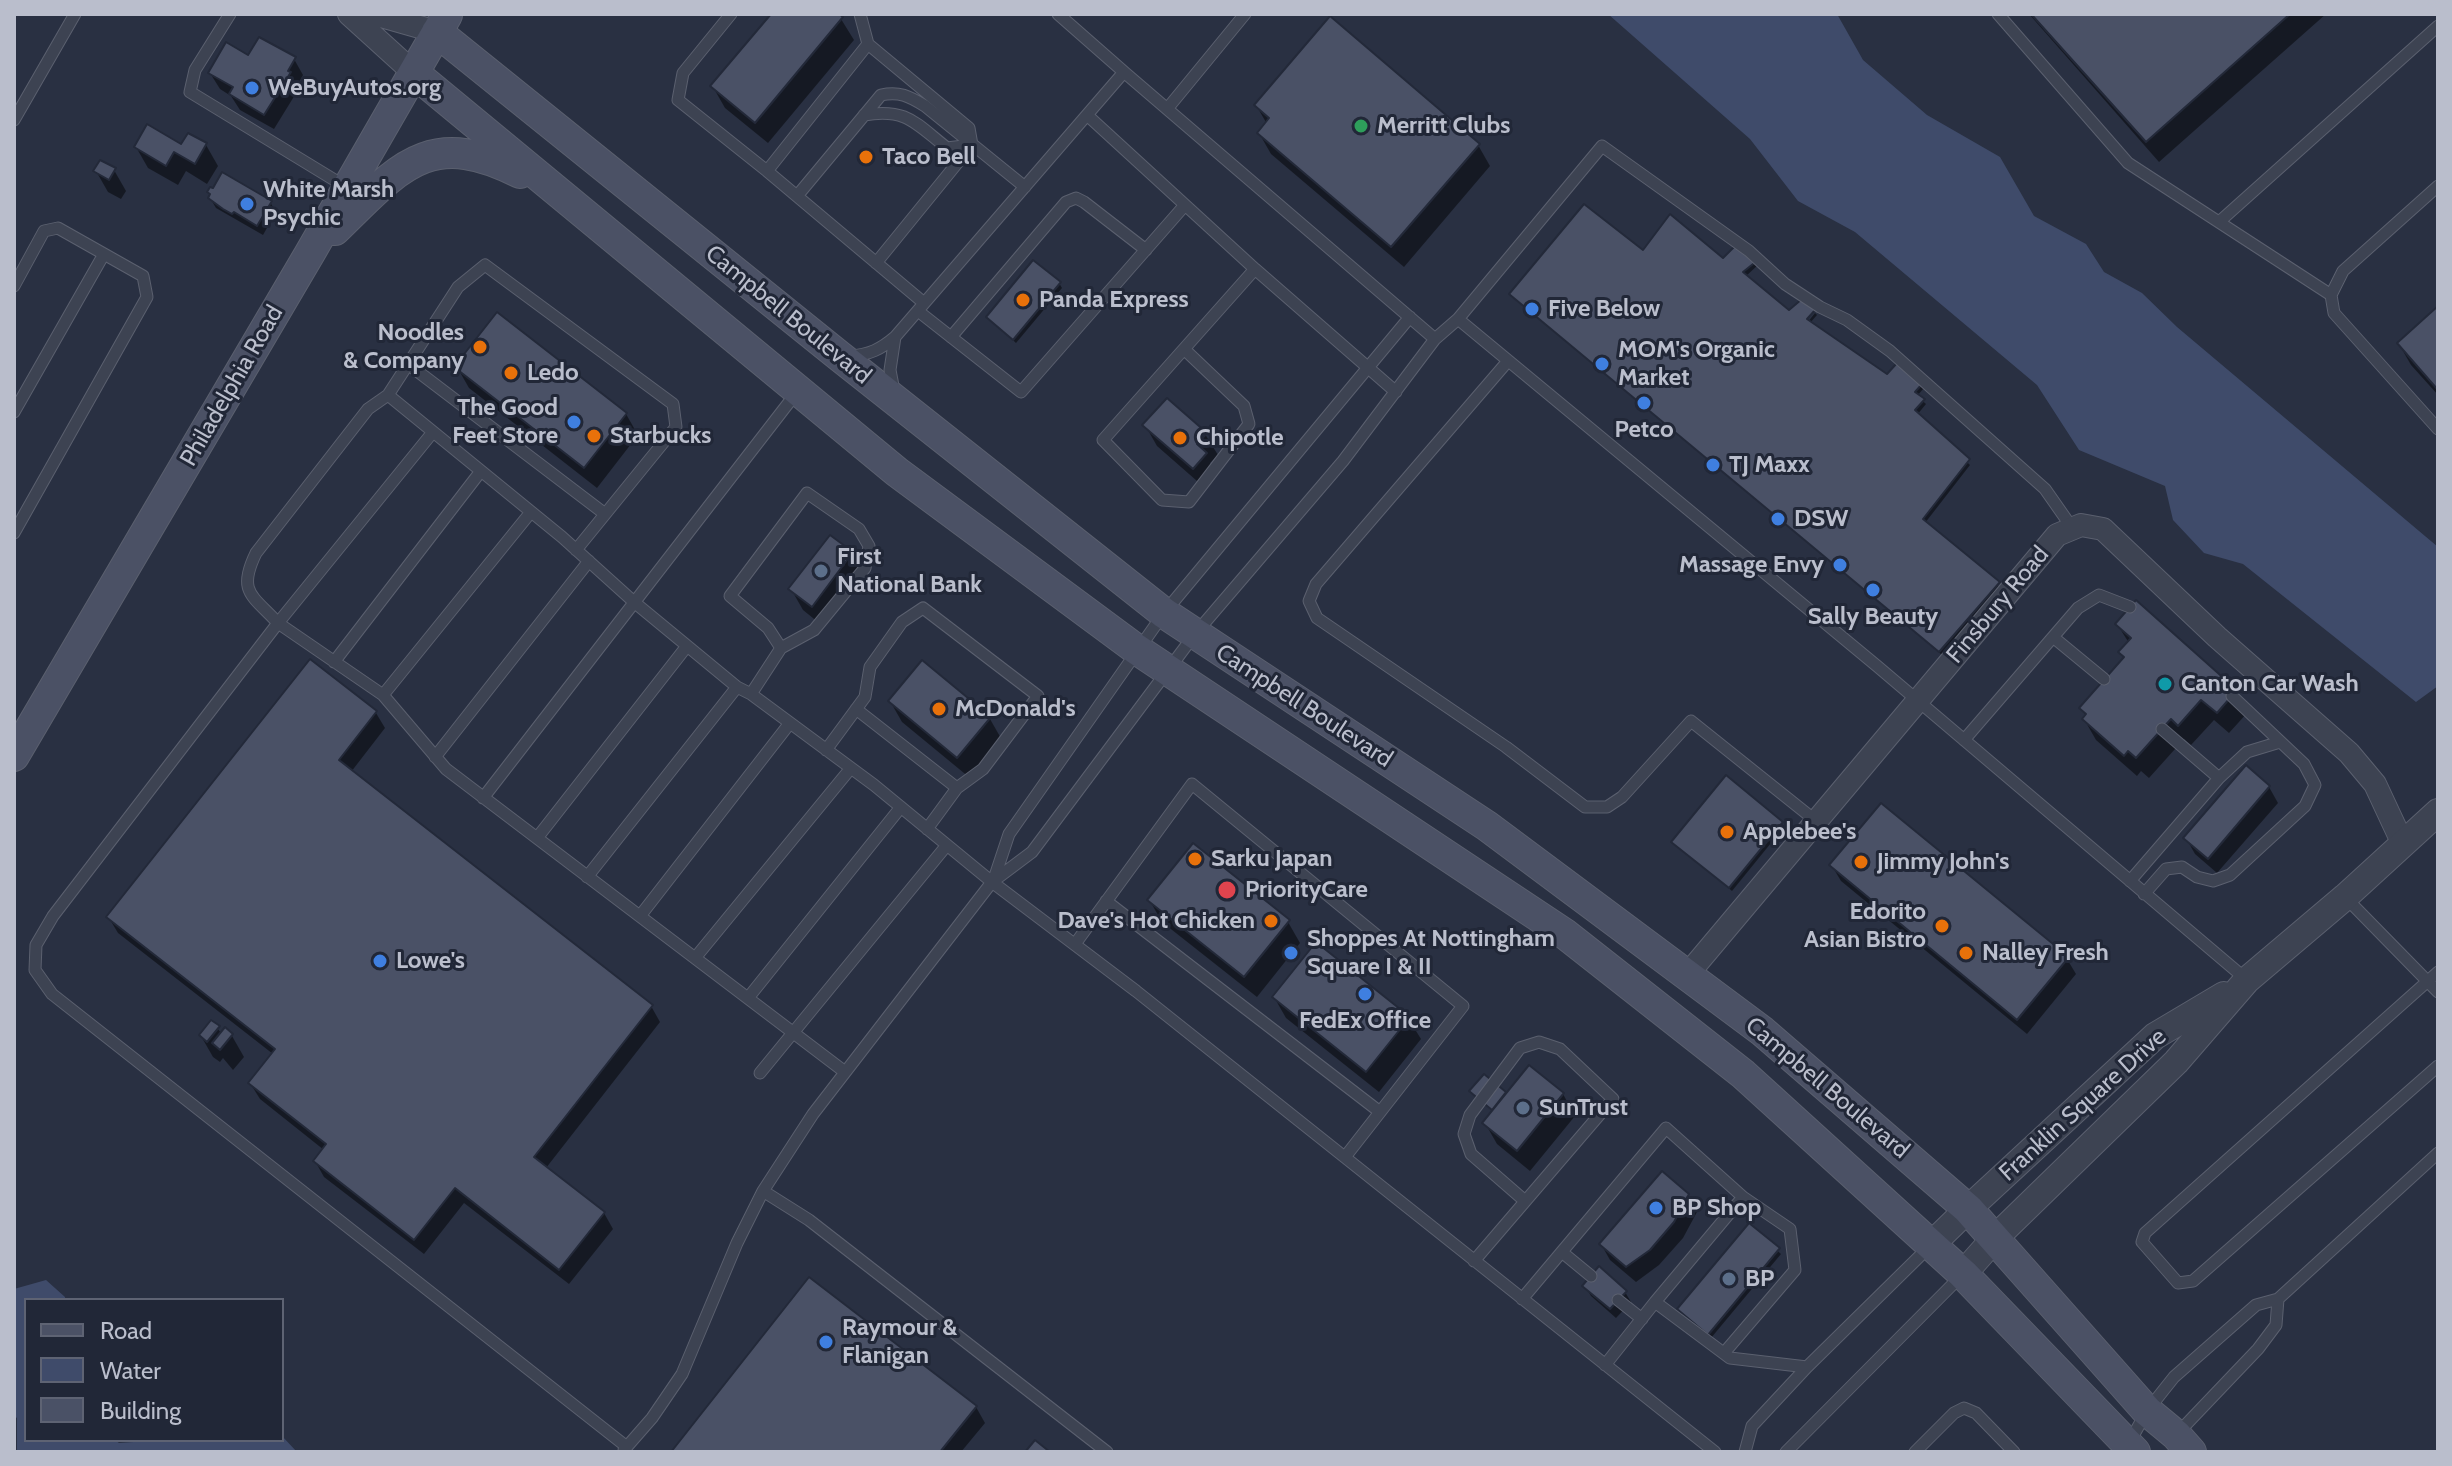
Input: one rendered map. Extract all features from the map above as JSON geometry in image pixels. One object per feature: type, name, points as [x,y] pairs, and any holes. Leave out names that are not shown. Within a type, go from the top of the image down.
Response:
[{"type":"main road","name":"Philadelphia Road","points":[[14,756],[442,23]]},
{"type":"main road","name":"Campbell Boulevard","points":[[442,23],[838,355],[1164,613],[1487,826],[1762,1031],[1968,1209],[2147,1411],[2183,1443]]},
{"type":"main road","name":"Campbell Boulevard","points":[[414,73],[897,472],[1136,649],[1565,934],[1743,1074],[1963,1274],[2131,1448]]},
{"type":"main road","points":[[310,253],[409,163],[426,157],[467,153],[486,158],[567,198]]},
{"type":"street","name":"Campbell Boulevard","points":[[349,14],[414,73]]},
{"type":"street","name":"Campbell Boulevard","points":[[374,14],[442,23]]},
{"type":"street","name":"Finsbury Road","points":[[1687,975],[2057,535],[2081,525],[2103,529],[2217,637],[2349,753],[2375,784],[2403,844]]},
{"type":"street","name":"Franklin Square Drive","points":[[1963,1274],[1995,1238],[2176,1062],[2247,980],[2345,897],[2438,812]]},
{"type":"street","name":"Franklin Square Drive","points":[[1931,1245],[2155,1036],[2247,980]]},
{"type":"lane","points":[[14,120],[75,14]]},
{"type":"lane","points":[[230,14],[195,70],[190,92],[348,188]]},
{"type":"lane","points":[[731,14],[683,73],[678,100],[876,263],[951,337],[1021,392],[1185,205]]},
{"type":"lane","points":[[860,14],[868,44],[969,128],[972,145],[876,263]]},
{"type":"lane","points":[[1058,14],[1435,339]]},
{"type":"lane","points":[[1167,109],[1245,14]]},
{"type":"lane","points":[[1998,14],[2128,163],[2331,295]]},
{"type":"lane","points":[[2219,222],[2438,26]]},
{"type":"lane","points":[[767,171],[868,44]]},
{"type":"lane","points":[[838,355],[865,355],[885,346],[895,337],[1124,72]]},
{"type":"lane","points":[[797,196],[881,95],[893,92],[909,95],[1025,187]]},
{"type":"lane","points":[[864,115],[895,113],[908,117],[947,148],[972,145]]},
{"type":"lane","points":[[1087,115],[1255,269],[1396,392]]},
{"type":"lane","points":[[433,432],[278,623],[53,916],[36,945],[35,970],[52,994],[625,1449],[652,1418],[682,1374],[737,1243],[763,1191],[813,1114],[992,882],[1032,852],[1195,634],[1343,461],[1435,339],[1458,319],[1602,146],[1749,251],[1785,284],[1847,320],[1890,351],[2045,489],[2073,529]]},
{"type":"lane","points":[[2438,186],[2343,271],[2331,295],[2334,313],[2438,429]]},
{"type":"lane","points":[[951,337],[1066,202],[1076,198],[1084,202],[1146,250]]},
{"type":"lane","points":[[14,287],[44,231],[58,228],[143,276],[147,297],[14,533]]},
{"type":"lane","points":[[14,412],[104,254]]},
{"type":"lane","points":[[576,550],[676,427],[673,404],[485,265],[458,287],[388,395],[368,409],[256,553],[246,573],[248,591],[278,623],[383,695],[446,769],[845,1072]]},
{"type":"lane","points":[[1184,349],[1244,406],[1249,424],[1189,502],[1162,500],[1103,440],[1255,269]]},
{"type":"lane","points":[[992,882],[1009,834],[1136,649],[1410,317]]},
{"type":"lane","points":[[1458,319],[1918,700],[2247,980]]},
{"type":"lane","points":[[895,337],[890,370],[898,403]]},
{"type":"lane","points":[[1508,361],[1316,584],[1309,601],[1317,618],[1506,747],[1585,807],[1607,807],[1622,797],[1691,721],[1816,821]]},
{"type":"lane","points":[[408,364],[605,514]]},
{"type":"lane","points":[[483,798],[797,391]]},
{"type":"lane","points":[[388,395],[737,687],[751,694],[901,807],[1715,1452]]},
{"type":"lane","points":[[334,662],[481,471]]},
{"type":"lane","points":[[751,694],[781,648],[814,630],[865,568],[869,546],[859,529],[807,493],[730,596],[768,628],[781,648]]},
{"type":"lane","points":[[383,695],[531,512]]},
{"type":"lane","points":[[435,757],[589,561]]},
{"type":"lane","points":[[1964,740],[2078,608],[2099,595],[2130,607]]},
{"type":"lane","points":[[826,750],[865,697],[870,667],[902,622],[923,608],[1038,696],[983,769],[957,788],[927,829]]},
{"type":"lane","points":[[2053,637],[2104,679]]},
{"type":"lane","points":[[537,838],[687,646]]},
{"type":"lane","points":[[587,877],[737,687]]},
{"type":"lane","points":[[2144,894],[2166,869],[2182,867],[2197,877],[2213,881],[2230,875],[2305,806],[2315,785],[2304,764],[2232,696]]},
{"type":"lane","points":[[856,709],[957,788]]},
{"type":"lane","points":[[640,916],[790,723]]},
{"type":"lane","points":[[2162,729],[2219,778]]},
{"type":"lane","points":[[2130,881],[2219,778],[2247,752],[2280,742]]},
{"type":"lane","points":[[695,958],[851,768]]},
{"type":"lane","points":[[1075,944],[1192,784],[1463,1006],[1345,1157]]},
{"type":"lane","points":[[748,998],[901,807]]},
{"type":"lane","points":[[760,1073],[947,845]]},
{"type":"lane","points":[[2345,897],[2438,992]]},
{"type":"lane","points":[[1106,901],[1380,1112]]},
{"type":"lane","points":[[2438,972],[2145,1233],[2142,1242],[2178,1283],[2193,1281],[2438,1066]]},
{"type":"lane","points":[[1474,1261],[1613,1099],[1560,1049],[1539,1042],[1520,1048],[1470,1115],[1464,1134],[1471,1154],[1525,1201]]},
{"type":"lane","points":[[1522,1299],[1666,1128],[1743,1197],[1790,1229],[1795,1270],[1727,1355]]},
{"type":"lane","points":[[2131,1448],[2147,1411],[2174,1377],[2256,1305],[2278,1299],[2438,1155]]},
{"type":"lane","points":[[763,1191],[809,1220],[1107,1452]]},
{"type":"lane","points":[[1605,1365],[1743,1197]]},
{"type":"lane","points":[[1745,1452],[1752,1426],[1931,1245]]},
{"type":"lane","points":[[1563,1253],[1591,1276]]},
{"type":"lane","points":[[1786,1452],[1963,1274]]},
{"type":"lane","points":[[2183,1443],[2276,1325],[2278,1299]]},
{"type":"lane","points":[[1618,1300],[1642,1319]]},
{"type":"lane","points":[[1655,1302],[1727,1355],[1807,1367]]},
{"type":"lane","points":[[1915,1452],[1954,1413],[1964,1408],[1976,1413],[2014,1452]]},
{"type":"water","points":[[1608,14],[1837,14],[1863,60],[1927,115],[2000,157],[2034,216],[2086,244],[2104,272],[2142,293],[2177,327],[2438,547],[2438,686],[2416,702],[2243,564],[2204,553],[2173,520],[2165,486],[2079,450],[2037,385],[1855,232],[1798,201],[1750,139]]},
{"type":"water","points":[[46,1280],[65,1297],[24,1298],[24,1442],[284,1442],[284,1438],[297,1452],[17,1452],[14,1289]]},
{"type":"building","points":[[771,14],[839,14],[843,17],[755,123],[710,86]]},
{"type":"building","points":[[2031,14],[2290,14],[2146,142]]},
{"type":"building","name":"Merritt Clubs","points":[[1330,16],[1480,144],[1391,247],[1257,133],[1269,118],[1254,105]]},
{"type":"building","points":[[259,37],[296,57],[288,71],[291,72],[264,115],[229,94],[233,87],[208,73],[226,42],[248,55]]},
{"type":"building","points":[[147,124],[181,144],[188,133],[207,143],[195,164],[174,152],[166,166],[134,147]]},
{"type":"building","points":[[100,160],[116,168],[109,180],[93,171]]},
{"type":"building","points":[[222,172],[272,201],[257,226],[208,198],[210,194],[207,192]]},
{"type":"building","points":[[1584,204],[1643,250],[1670,214],[1723,258],[1736,245],[1758,260],[1743,272],[1789,310],[1802,299],[1816,309],[1807,319],[1887,374],[1897,363],[1923,383],[1915,392],[1925,399],[1915,410],[1970,459],[1923,519],[2000,582],[1939,652],[1509,294]]},
{"type":"building","name":"Panda Express","points":[[1033,260],[1061,282],[1013,340],[986,317]]},
{"type":"building","points":[[2438,306],[2438,390],[2397,343]]},
{"type":"building","points":[[497,312],[627,413],[584,468],[454,367]]},
{"type":"building","name":"Chipotle","points":[[1167,398],[1207,433],[1197,444],[1207,453],[1193,469],[1142,425]]},
{"type":"building","name":"First National Bank","points":[[830,535],[853,552],[812,607],[788,589]]},
{"type":"building","name":"Canton Car Wash","points":[[2136,600],[2237,690],[2217,713],[2201,700],[2178,726],[2171,719],[2136,758],[2128,751],[2124,756],[2082,719],[2086,714],[2079,708],[2124,657],[2118,652],[2131,638],[2115,624]]},
{"type":"building","name":"Lowe's","points":[[310,659],[377,711],[339,760],[653,1005],[534,1157],[605,1212],[559,1270],[455,1188],[414,1240],[313,1161],[326,1144],[248,1083],[275,1049],[106,917]]},
{"type":"building","name":"McDonald's","points":[[922,660],[991,717],[957,758],[888,701]]},
{"type":"building","points":[[2246,765],[2270,786],[2208,859],[2183,838]]},
{"type":"building","name":"Applebee's","points":[[1726,775],[1783,822],[1729,888],[1671,842]]},
{"type":"building","points":[[1881,803],[2069,957],[2017,1020],[1829,865]]},
{"type":"building","points":[[1193,843],[1290,920],[1244,977],[1147,900]]},
{"type":"building","points":[[1316,942],[1410,1017],[1366,1072],[1272,997]]},
{"type":"building","points":[[211,1020],[220,1026],[207,1042],[199,1035]]},
{"type":"building","points":[[225,1027],[233,1034],[220,1050],[212,1043]]},
{"type":"building","name":"SunTrust","points":[[1529,1065],[1564,1093],[1517,1151],[1482,1123]]},
{"type":"building","points":[[1484,1074],[1506,1092],[1492,1110],[1469,1091]]},
{"type":"building","name":"BP Shop","points":[[1662,1171],[1689,1194],[1674,1222],[1650,1250],[1626,1267],[1599,1244]]},
{"type":"building","name":"BP","points":[[1749,1223],[1780,1248],[1708,1335],[1677,1309]]},
{"type":"building","points":[[1599,1266],[1627,1291],[1610,1309],[1582,1286]]},
{"type":"building","name":"Raymour & Flanigan","points":[[809,1277],[977,1406],[940,1452],[671,1452]]},
{"type":"building","points":[[1035,1440],[1050,1452],[1025,1452]]},
{"type":"place","name":"WeBuyAutos.org","points":[[252,88]]},
{"type":"place","name":"Merritt Clubs","points":[[1361,126]]},
{"type":"place","name":"Taco Bell","points":[[866,157]]},
{"type":"place","name":"White Marsh Psychic","points":[[247,204]]},
{"type":"place","name":"Panda Express","points":[[1023,300]]},
{"type":"place","name":"Five Below","points":[[1532,309]]},
{"type":"place","name":"Noodles & Company","points":[[480,347]]},
{"type":"place","name":"MOM's Organic Market","points":[[1602,364]]},
{"type":"place","name":"Ledo","points":[[511,373]]},
{"type":"place","name":"Petco","points":[[1644,403]]},
{"type":"place","name":"The Good Feet Store","points":[[574,422]]},
{"type":"place","name":"Starbucks","points":[[594,436]]},
{"type":"place","name":"Chipotle","points":[[1180,438]]},
{"type":"place","name":"TJ Maxx","points":[[1713,465]]},
{"type":"place","name":"DSW","points":[[1778,519]]},
{"type":"place","name":"Massage Envy","points":[[1840,565]]},
{"type":"place","name":"First National Bank","points":[[821,571]]},
{"type":"place","name":"Sally Beauty","points":[[1873,590]]},
{"type":"place","name":"Canton Car Wash","points":[[2165,684]]},
{"type":"place","name":"McDonald's","points":[[939,709]]},
{"type":"place","name":"Applebee's","points":[[1727,832]]},
{"type":"place","name":"Sarku Japan","points":[[1195,859]]},
{"type":"place","name":"Jimmy John's","points":[[1861,862]]},
{"type":"place","name":"PriorityCare","points":[[1227,890]]},
{"type":"place","name":"Dave's Hot Chicken","points":[[1271,921]]},
{"type":"place","name":"Edorito Asian Bistro","points":[[1942,926]]},
{"type":"place","name":"Shoppes At Nottingham Square I & II","points":[[1291,953]]},
{"type":"place","name":"Nalley Fresh","points":[[1966,953]]},
{"type":"place","name":"Lowe's","points":[[380,961]]},
{"type":"place","name":"FedEx Office","points":[[1365,994]]},
{"type":"place","name":"SunTrust","points":[[1523,1108]]},
{"type":"place","name":"BP Shop","points":[[1656,1208]]},
{"type":"place","name":"BP","points":[[1729,1279]]},
{"type":"place","name":"Raymour & Flanigan","points":[[826,1342]]}]
